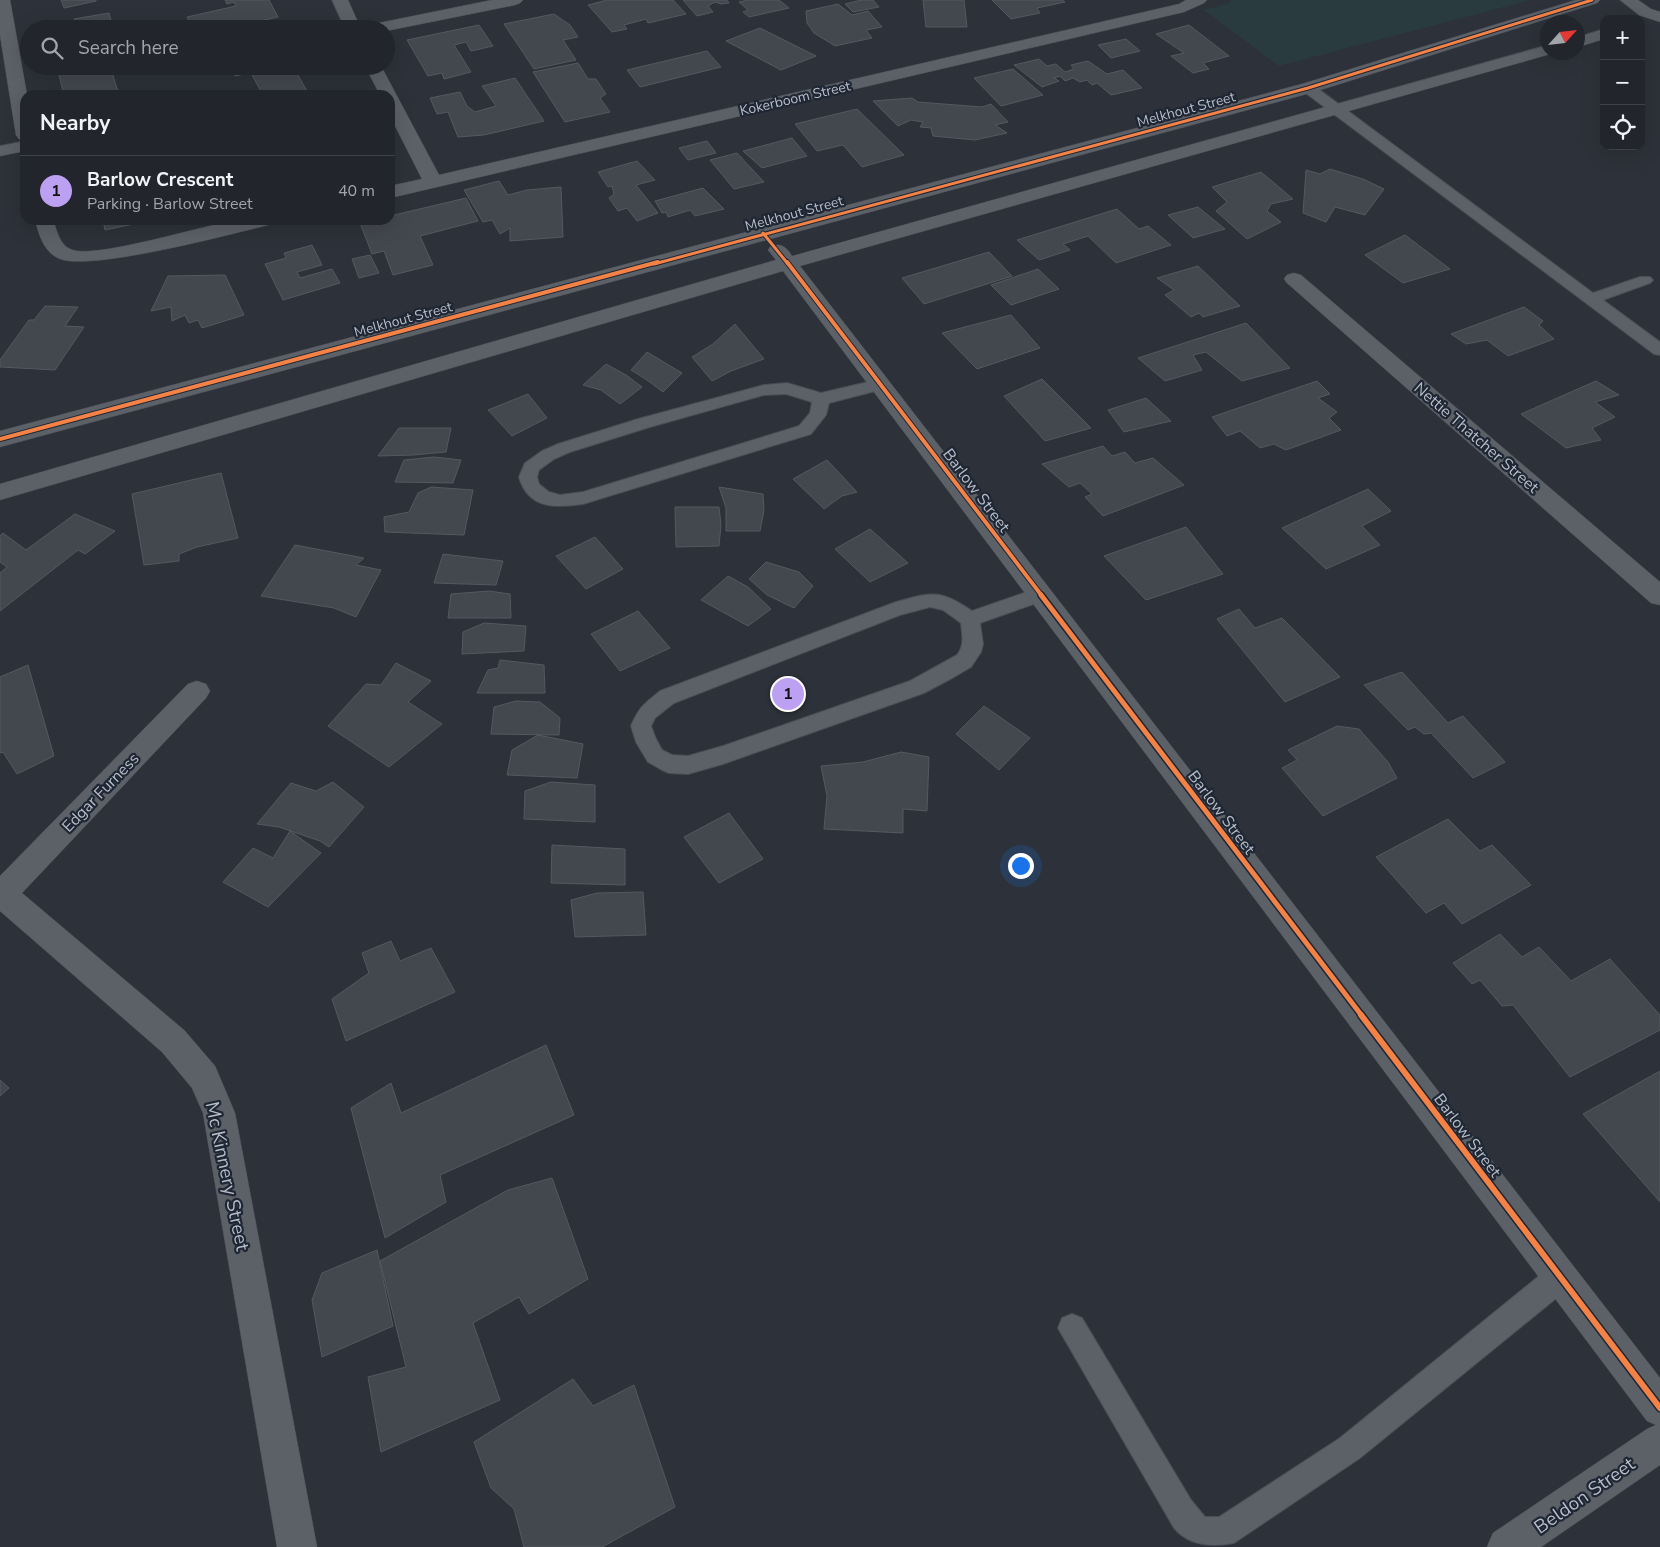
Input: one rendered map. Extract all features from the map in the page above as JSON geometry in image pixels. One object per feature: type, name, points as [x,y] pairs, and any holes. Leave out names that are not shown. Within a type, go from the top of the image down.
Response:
[{"type":"street","points":[[2,0],[20,106]]},
{"type":"street","points":[[340,0],[349,20]]},
{"type":"street","points":[[395,25],[515,0]]},
{"type":"street","name":"Kokerboom Street","points":[[395,191],[1184,7],[1199,0]]},
{"type":"street","name":"Melkhout Street","points":[[0,439],[1308,88],[1592,0]]},
{"type":"street","points":[[1628,0],[1645,12],[1660,18]]},
{"type":"street","points":[[1645,23],[1660,18]]},
{"type":"street","points":[[1585,40],[1600,35]]},
{"type":"street","points":[[0,492],[788,262],[1540,52]]},
{"type":"street","points":[[378,75],[385,90]]},
{"type":"street","points":[[395,109],[433,182]]},
{"type":"street","points":[[0,151],[20,147]]},
{"type":"street","points":[[46,225],[50,240],[64,254],[82,257],[128,251],[243,225]]},
{"type":"street","name":"Barlow Street","points":[[763,234],[788,262],[1660,1408]]},
{"type":"street","name":"Nettie Thatcher Street","points":[[1294,279],[1660,596]]},
{"type":"street","name":"Edgar Furness","points":[[1,894],[197,691]]},
{"type":"street","name":"Mc Kinnery Street","points":[[1,894],[173,1041],[204,1077],[219,1113],[297,1547]]},
{"type":"street","name":"Beldon Street","points":[[1507,1547],[1660,1442]]},
{"type":"lane","points":[[1308,88],[1660,350]]},
{"type":"lane","points":[[1591,299],[1645,280]]},
{"type":"lane","points":[[820,399],[818,415],[805,430],[583,498],[560,501],[543,497],[531,487],[528,477],[531,467],[548,455],[564,448],[644,423],[764,390],[787,388],[820,399],[881,384]]},
{"type":"lane","points":[[970,619],[1041,594]]},
{"type":"lane","points":[[930,600],[948,604],[970,619],[973,644],[971,652],[964,661],[917,687],[723,755],[688,765],[669,764],[655,756],[646,742],[641,726],[647,713],[667,697],[887,612],[930,600]]},
{"type":"lane","points":[[1072,1328],[1180,1511],[1191,1526],[1206,1534],[1223,1532],[1350,1448],[1560,1277]]},
{"type":"shaded area","points":[[1231,0],[1531,0],[1279,66],[1204,10],[1229,3]]},
{"type":"building","points":[[61,0],[96,0],[96,1],[64,8]]},
{"type":"building","points":[[225,0],[269,0],[278,17],[265,20],[188,20],[187,17],[236,6],[234,2],[227,4]]},
{"type":"building","points":[[607,0],[673,0],[686,14],[648,23],[646,19],[624,25],[627,29],[612,32],[588,5]]},
{"type":"building","points":[[683,0],[727,0],[729,3],[721,4],[715,2],[708,6],[713,12],[697,16]]},
{"type":"building","points":[[748,0],[779,0],[789,8],[749,17],[743,12],[748,10],[739,2]]},
{"type":"building","points":[[861,0],[873,0],[879,7],[853,12],[845,4]]},
{"type":"building","points":[[923,0],[964,0],[967,27],[926,27]]},
{"type":"building","points":[[992,0],[1062,0],[1065,2],[1037,8],[1040,13],[1011,19]]},
{"type":"building","points":[[838,4],[852,15],[868,11],[882,27],[866,30],[872,38],[835,46],[814,33],[807,23],[806,11]]},
{"type":"building","points":[[109,13],[111,20],[74,20]]},
{"type":"building","points":[[554,14],[570,25],[578,37],[563,40],[576,60],[534,69],[504,24]]},
{"type":"building","points":[[479,25],[493,46],[471,51],[466,42],[454,45],[471,72],[444,79],[442,73],[428,76],[407,40]]},
{"type":"building","points":[[1189,25],[1229,56],[1203,63],[1209,69],[1193,73],[1171,56],[1184,53],[1156,34]]},
{"type":"building","points":[[760,28],[816,56],[781,70],[726,41]]},
{"type":"building","points":[[1126,39],[1140,51],[1111,58],[1098,45]]},
{"type":"building","points":[[707,51],[721,67],[640,87],[627,70]]},
{"type":"building","points":[[1039,59],[1047,66],[1056,64],[1065,72],[1074,69],[1071,65],[1088,61],[1107,74],[1123,70],[1142,88],[1111,95],[1097,83],[1092,85],[1087,80],[1080,82],[1073,78],[1065,81],[1060,76],[1054,78],[1059,81],[1042,87],[1014,65]]},
{"type":"building","points":[[578,63],[588,79],[596,79],[606,94],[600,98],[610,112],[565,122],[533,72]]},
{"type":"building","points":[[1013,69],[1043,95],[1001,106],[974,78]]},
{"type":"building","points":[[59,75],[113,75],[117,90],[63,90]]},
{"type":"building","points":[[252,75],[298,75],[306,90],[260,90]]},
{"type":"building","points":[[515,78],[544,121],[484,135],[458,137],[448,112],[437,114],[430,98],[460,92],[467,106],[475,112],[496,106],[482,86]]},
{"type":"building","points":[[912,98],[918,102],[982,107],[991,104],[1008,122],[995,125],[1007,133],[975,140],[933,136],[931,128],[920,127],[923,122],[911,120],[898,126],[873,101]]},
{"type":"building","points":[[857,109],[904,155],[862,167],[843,145],[817,151],[795,124]]},
{"type":"building","points":[[792,138],[807,156],[762,168],[743,151]]},
{"type":"building","points":[[707,141],[716,153],[688,160],[679,148]]},
{"type":"building","points":[[737,153],[764,182],[734,189],[710,160]]},
{"type":"building","points":[[637,161],[655,180],[636,185],[658,213],[637,221],[627,208],[618,211],[609,198],[614,194],[612,186],[608,187],[598,172]]},
{"type":"building","points":[[1330,169],[1363,179],[1384,189],[1365,215],[1335,207],[1326,222],[1303,213],[1306,170],[1320,174]]},
{"type":"building","points":[[1261,172],[1293,199],[1271,204],[1267,211],[1281,222],[1247,239],[1216,211],[1227,202],[1212,187]]},
{"type":"building","points":[[499,181],[508,195],[527,190],[561,187],[563,237],[510,241],[510,228],[500,234],[492,220],[483,222],[464,190]]},
{"type":"building","points":[[703,188],[724,209],[695,216],[690,210],[668,217],[666,212],[662,213],[655,201]]},
{"type":"building","points":[[466,198],[478,221],[420,236],[433,265],[393,275],[384,251],[372,254],[361,225],[395,225],[395,215]]},
{"type":"building","points":[[1198,207],[1225,229],[1193,238],[1168,215]]},
{"type":"building","points":[[1117,209],[1139,229],[1148,226],[1171,245],[1116,263],[1088,236],[1063,244],[1070,250],[1039,260],[1017,240]]},
{"type":"building","points":[[104,225],[129,225],[105,230]]},
{"type":"building","points":[[1405,235],[1450,269],[1403,283],[1365,255]]},
{"type":"building","points":[[312,245],[322,265],[297,272],[300,278],[332,269],[340,283],[283,300],[265,264],[286,258],[284,253]]},
{"type":"building","points":[[989,252],[1012,276],[924,304],[902,278]]},
{"type":"building","points":[[370,255],[379,273],[359,278],[352,259]]},
{"type":"building","points":[[1198,266],[1240,306],[1203,317],[1199,313],[1191,317],[1165,295],[1174,290],[1157,278]]},
{"type":"building","points":[[1038,269],[1059,289],[1011,305],[991,285]]},
{"type":"building","points":[[225,275],[244,315],[202,328],[198,320],[189,323],[185,315],[172,321],[171,307],[151,311],[168,276]]},
{"type":"building","points":[[45,306],[78,307],[65,326],[84,327],[55,370],[0,367],[0,360],[29,320],[34,320]]},
{"type":"building","points":[[1524,307],[1543,321],[1539,325],[1554,339],[1508,356],[1487,340],[1466,344],[1451,334]]},
{"type":"building","points":[[1011,315],[1040,348],[977,369],[942,333]]},
{"type":"building","points":[[1246,323],[1290,368],[1242,381],[1206,352],[1193,355],[1202,370],[1165,381],[1138,358]]},
{"type":"building","points":[[735,324],[764,359],[731,371],[712,381],[692,357],[713,344]]},
{"type":"building","points":[[647,352],[682,373],[663,392],[631,370]]},
{"type":"building","points":[[606,364],[642,387],[620,404],[601,390],[583,385]]},
{"type":"building","points":[[1042,379],[1091,428],[1045,441],[1004,396]]},
{"type":"building","points":[[1317,381],[1330,394],[1318,398],[1337,412],[1329,418],[1341,430],[1286,450],[1274,444],[1260,448],[1240,431],[1227,436],[1212,417]]},
{"type":"building","points":[[1596,381],[1619,395],[1595,402],[1615,417],[1592,428],[1601,440],[1566,448],[1521,414]]},
{"type":"building","points":[[528,394],[547,418],[512,436],[488,410]]},
{"type":"building","points":[[1146,398],[1171,421],[1124,432],[1108,410]]},
{"type":"building","points":[[399,428],[451,428],[446,452],[378,456]]},
{"type":"building","points":[[1103,446],[1112,456],[1125,452],[1135,463],[1153,458],[1184,485],[1103,516],[1085,497],[1092,494],[1080,483],[1069,487],[1042,464]]},
{"type":"building","points":[[434,457],[461,460],[453,483],[395,482],[404,460]]},
{"type":"building","points":[[827,460],[857,492],[842,496],[824,509],[793,479]]},
{"type":"building","points":[[221,473],[238,538],[197,547],[179,554],[179,561],[144,565],[132,494]]},
{"type":"building","points":[[431,487],[473,490],[464,535],[385,532],[384,517],[409,512],[418,493]]},
{"type":"building","points":[[719,487],[763,494],[764,510],[760,531],[726,531],[726,508]]},
{"type":"building","points":[[1368,489],[1391,511],[1362,526],[1380,545],[1326,569],[1282,528]]},
{"type":"building","points":[[675,507],[719,507],[721,525],[719,546],[676,547]]},
{"type":"building","points":[[75,514],[115,531],[85,554],[78,550],[0,611],[0,573],[7,567],[0,562],[0,536],[3,533],[26,550]]},
{"type":"building","points":[[1186,527],[1223,574],[1146,600],[1104,556]]},
{"type":"building","points":[[870,529],[908,563],[870,582],[835,549]]},
{"type":"building","points":[[595,537],[623,569],[586,589],[556,556]]},
{"type":"building","points":[[295,545],[364,558],[356,565],[381,570],[356,617],[334,608],[261,596]]},
{"type":"building","points":[[443,554],[503,561],[496,585],[434,583]]},
{"type":"building","points":[[766,562],[799,572],[813,586],[794,608],[767,595],[749,579]]},
{"type":"building","points":[[728,576],[748,587],[771,609],[748,626],[701,600]]},
{"type":"building","points":[[489,591],[510,594],[511,618],[448,618],[451,594]]},
{"type":"building","points":[[1239,609],[1255,628],[1282,618],[1340,677],[1285,702],[1217,619]]},
{"type":"building","points":[[638,611],[670,648],[620,671],[591,634]]},
{"type":"building","points":[[484,623],[526,626],[524,651],[462,654],[463,632]]},
{"type":"building","points":[[500,660],[544,665],[545,693],[477,693],[488,670],[498,668]]},
{"type":"building","points":[[396,663],[431,681],[408,702],[442,724],[389,767],[328,726],[366,684],[381,685]]},
{"type":"building","points":[[28,665],[54,756],[17,774],[3,752],[0,753],[0,677]]},
{"type":"building","points":[[1402,672],[1448,723],[1463,716],[1505,762],[1473,778],[1431,733],[1424,734],[1415,727],[1408,730],[1364,685]]},
{"type":"building","points":[[516,701],[540,702],[560,718],[559,735],[491,734],[494,707]]},
{"type":"building","points":[[984,706],[1030,738],[999,770],[956,734]]},
{"type":"building","points":[[1337,726],[1359,729],[1388,762],[1397,778],[1323,816],[1282,768],[1297,760],[1288,750]]},
{"type":"building","points":[[538,735],[583,744],[577,778],[507,775],[512,750]]},
{"type":"building","points":[[901,752],[929,757],[927,811],[903,809],[903,833],[824,829],[827,796],[821,766],[863,762]]},
{"type":"building","points":[[333,782],[364,807],[329,847],[320,841],[279,827],[257,824],[291,783],[316,791]]},
{"type":"building","points":[[551,782],[595,785],[595,822],[524,819],[525,791]]},
{"type":"building","points":[[729,813],[763,859],[719,883],[684,837]]},
{"type":"building","points":[[1448,819],[1480,851],[1492,845],[1531,885],[1462,924],[1444,903],[1426,913],[1376,857]]},
{"type":"building","points":[[290,831],[321,853],[268,907],[223,882],[253,848],[273,858]]},
{"type":"building","points":[[552,845],[625,849],[625,885],[551,883]]},
{"type":"building","points":[[643,892],[646,935],[575,937],[571,900],[597,893]]},
{"type":"building","points":[[1500,934],[1522,957],[1539,947],[1571,981],[1610,959],[1660,1015],[1660,1030],[1570,1077],[1513,1005],[1502,1006],[1480,980],[1472,984],[1453,963]]},
{"type":"building","points":[[391,941],[400,961],[431,948],[455,992],[346,1041],[332,999],[369,973],[362,953]]},
{"type":"building","points":[[546,1045],[574,1115],[440,1175],[446,1202],[385,1238],[351,1108],[391,1083],[401,1113]]},
{"type":"building","points":[[1660,1071],[1660,1202],[1583,1114]]},
{"type":"building","points":[[0,1080],[9,1088],[0,1096]]},
{"type":"building","points":[[552,1178],[588,1279],[529,1314],[519,1297],[473,1323],[500,1400],[381,1452],[368,1377],[406,1367],[380,1261],[508,1190]]},
{"type":"building","points":[[377,1250],[393,1326],[322,1357],[312,1300],[322,1273]]},
{"type":"building","points":[[573,1379],[593,1406],[634,1385],[675,1507],[602,1547],[524,1547],[514,1509],[491,1488],[474,1442]]},
{"type":"cycle path","points":[[0,439],[1308,88],[1592,0]]},
{"type":"cycle path","points":[[763,233],[881,384],[1660,1408]]},
{"type":"place","name":"Barlow Crescent","points":[[788,694]]}]
